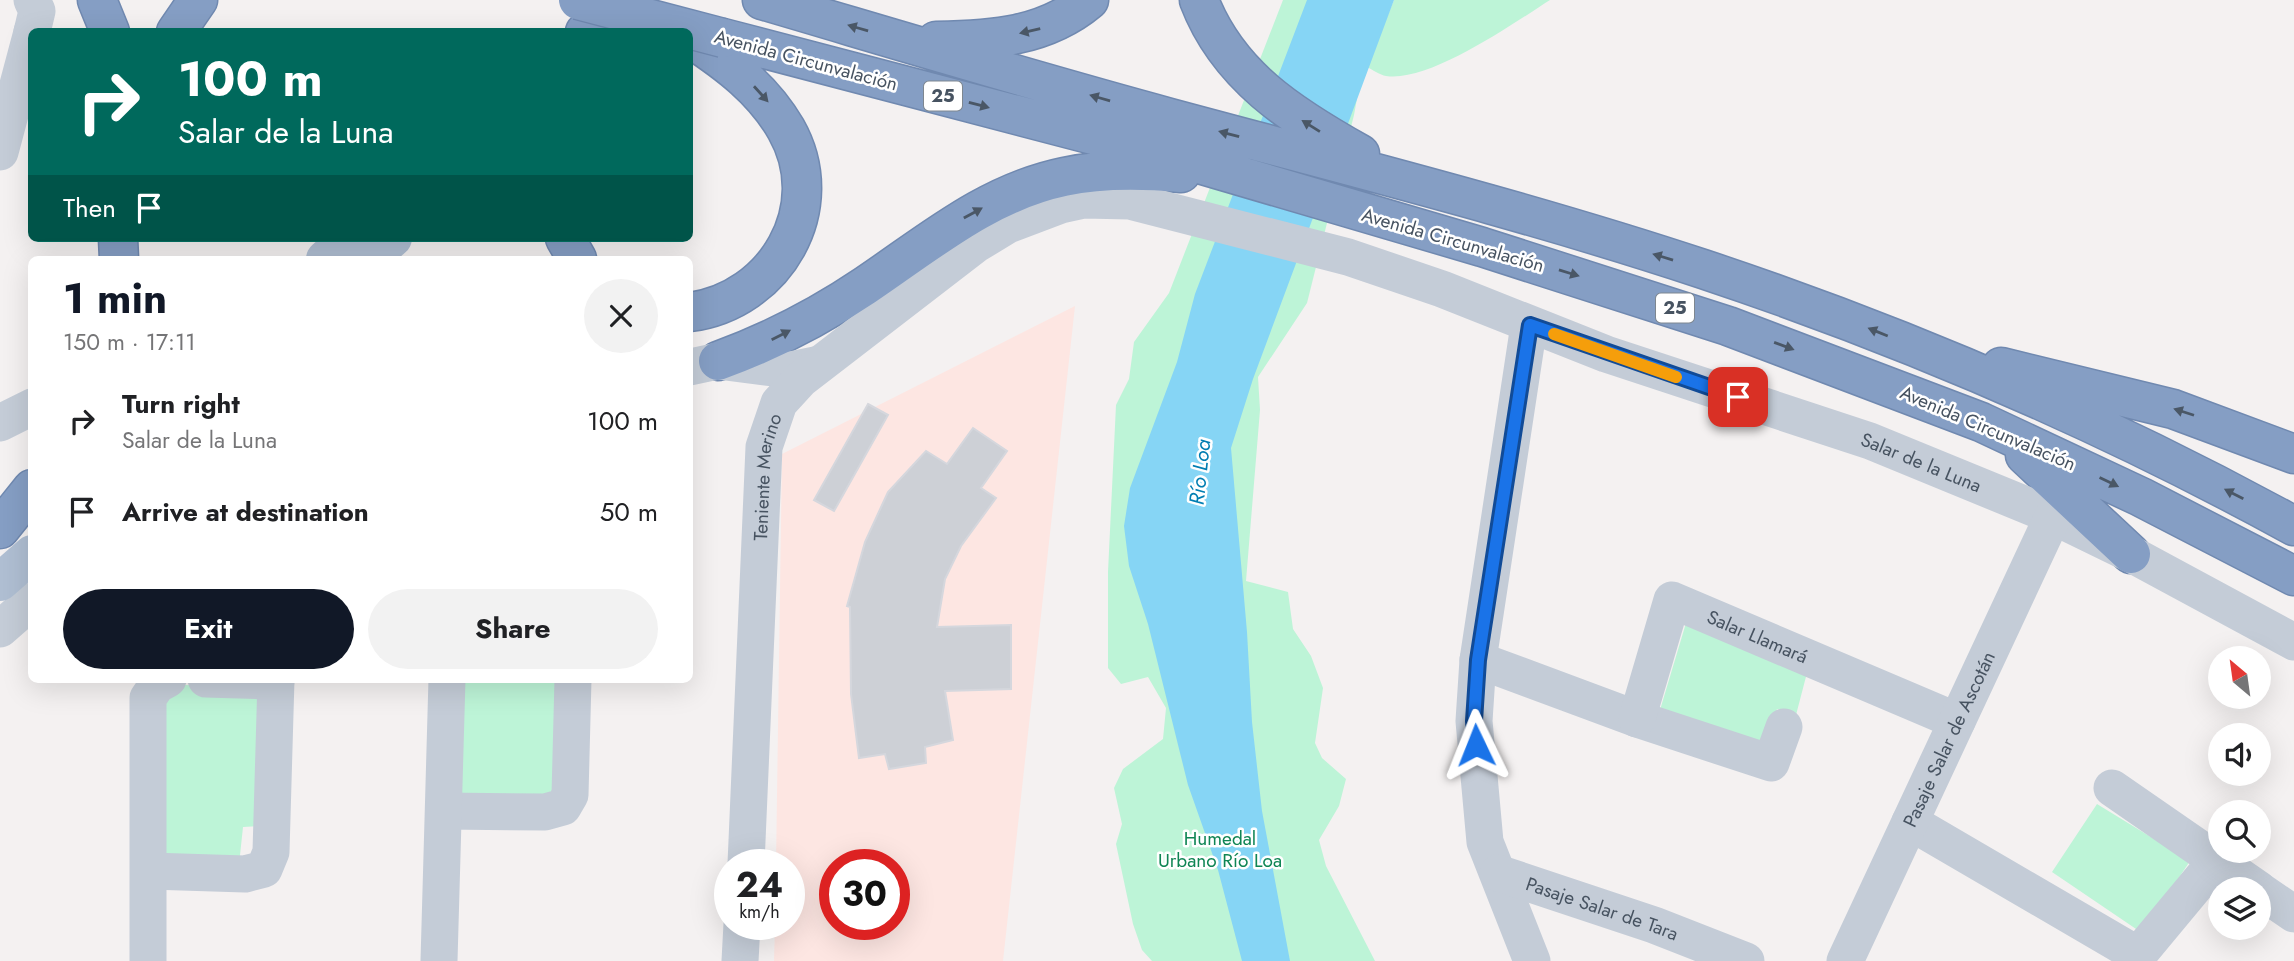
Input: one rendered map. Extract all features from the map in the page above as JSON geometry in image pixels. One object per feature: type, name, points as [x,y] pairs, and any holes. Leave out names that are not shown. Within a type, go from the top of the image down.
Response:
[{"type":"highway","points":[[97,0],[108,28]]},
{"type":"highway","points":[[179,28],[198,0]]},
{"type":"highway","points":[[893,38],[950,41],[1014,35],[1061,21],[1089,0]]},
{"type":"highway","name":"Avenida Circunvalación","points":[[764,1],[893,38],[1155,162],[1368,165],[1427,186],[1701,268],[1941,358],[2170,462],[2294,526]]},
{"type":"highway","points":[[1202,7],[1230,57],[1263,92],[1368,165]]},
{"type":"highway","name":"Avenida Circunvalación","points":[[693,36],[1155,162],[1239,177],[1600,283],[1715,321],[1981,422],[2153,503],[2294,576]]},
{"type":"highway","points":[[693,51],[757,89],[787,131],[801,169],[801,205],[790,242],[766,276],[734,300],[693,311]]},
{"type":"highway","points":[[704,364],[757,347],[808,320],[864,286],[956,222],[1008,195],[1065,176],[1155,162]]},
{"type":"highway","points":[[1941,358],[2012,369],[2116,393],[2229,427],[2294,454]]},
{"type":"highway","points":[[1981,422],[2038,466],[2131,554]]},
{"type":"highway","points":[[0,529],[28,494]]},
{"type":"main road","points":[[328,256],[344,242]]},
{"type":"main road","points":[[372,256],[388,242]]},
{"type":"main road","points":[[0,538],[28,516]]},
{"type":"main road","points":[[0,582],[28,558]]},
{"type":"street","points":[[32,0],[37,10],[33,28]]},
{"type":"street","points":[[0,152],[28,47]]},
{"type":"street","name":"Teniente Merino","points":[[747,849],[764,447],[779,403],[819,364],[975,245],[1008,225],[1037,212],[1084,200],[1130,201],[1155,162],[1349,257]]},
{"type":"street","name":"Salar de la Luna","points":[[1349,257],[1442,289],[1606,354],[1870,441],[2053,516],[2131,554],[2294,642]]},
{"type":"street","points":[[1530,325],[1478,660],[1475,735],[1485,842],[1532,961]]},
{"type":"street","points":[[704,364],[790,370],[819,364]]},
{"type":"street","points":[[704,364],[751,393],[761,421],[764,447]]},
{"type":"street","points":[[0,423],[28,409]]},
{"type":"street","name":"Pasaje Salar de Ascotán","points":[[1845,961],[2053,516]]},
{"type":"street","name":"Salar Llamará","points":[[1637,719],[1672,600],[1957,721]]},
{"type":"street","points":[[0,629],[28,604]]},
{"type":"street","points":[[1478,660],[1637,719],[1771,763],[1784,727]]},
{"type":"street","points":[[148,961],[148,698],[161,683]]},
{"type":"street","points":[[150,871],[245,874],[264,869],[271,852],[276,683]]},
{"type":"street","points":[[439,961],[447,683]]},
{"type":"street","points":[[444,811],[545,812],[563,807],[570,795],[573,683]]},
{"type":"street","points":[[2112,788],[2208,854]]},
{"type":"street","points":[[1910,822],[2138,955],[2215,863]]},
{"type":"street","points":[[2221,863],[2242,877]]},
{"type":"street","name":"Pasaje Salar de Tara","points":[[1499,873],[1654,925],[1746,961]]},
{"type":"street","points":[[2271,898],[2294,914]]},
{"type":"street","points":[[740,961],[741,940]]},
{"type":"shaded area","points":[[1075,306],[1003,961],[774,961],[775,940],[805,940],[805,849],[776,849],[782,454]]},
{"type":"green space","name":"Humedal Urbano Río Loa","points":[[1283,0],[1390,0],[1369,33],[1354,115],[1307,303],[1258,377],[1260,410],[1246,581],[1288,592],[1293,629],[1311,656],[1323,688],[1315,743],[1322,758],[1346,779],[1339,806],[1319,840],[1326,866],[1375,961],[1152,961],[1142,950],[1133,924],[1116,844],[1122,824],[1114,788],[1123,769],[1163,739],[1166,708],[1148,677],[1121,684],[1108,668],[1108,572],[1116,405],[1129,379],[1134,342],[1169,293]]},
{"type":"green space","points":[[1394,0],[1550,0],[1494,36],[1447,61],[1404,76],[1386,76],[1367,67]]},
{"type":"green space","points":[[1686,623],[1808,669],[1796,715],[1777,709],[1763,747],[1660,710]]},
{"type":"green space","points":[[462,683],[561,683],[559,799],[460,798]]},
{"type":"green space","points":[[185,685],[248,687],[266,706],[263,826],[243,827],[238,874],[161,871],[164,704]]},
{"type":"green space","points":[[2097,804],[2190,861],[2142,933],[2052,872]]},
{"type":"water","name":"Río Loa","points":[[1307,0],[1394,0],[1253,379],[1231,448],[1252,722],[1262,811],[1290,961],[1242,961],[1218,870],[1188,785],[1148,624],[1129,566],[1124,526],[1130,488],[1177,362],[1195,294]]},
{"type":"building","points":[[868,404],[888,415],[834,511],[814,500]]},
{"type":"building","points":[[973,428],[1007,451],[981,488],[996,498],[961,546],[945,579],[937,627],[1011,625],[1011,689],[945,691],[953,740],[925,747],[926,763],[889,769],[885,754],[859,758],[851,694],[850,607],[847,606],[865,542],[888,492],[926,451],[947,464]]},
{"type":"slow traffic","points":[[1554,334],[1676,377]]},
{"type":"route","points":[[1476,745],[1474,721],[1478,660],[1530,325],[1606,354],[1738,397]]}]
